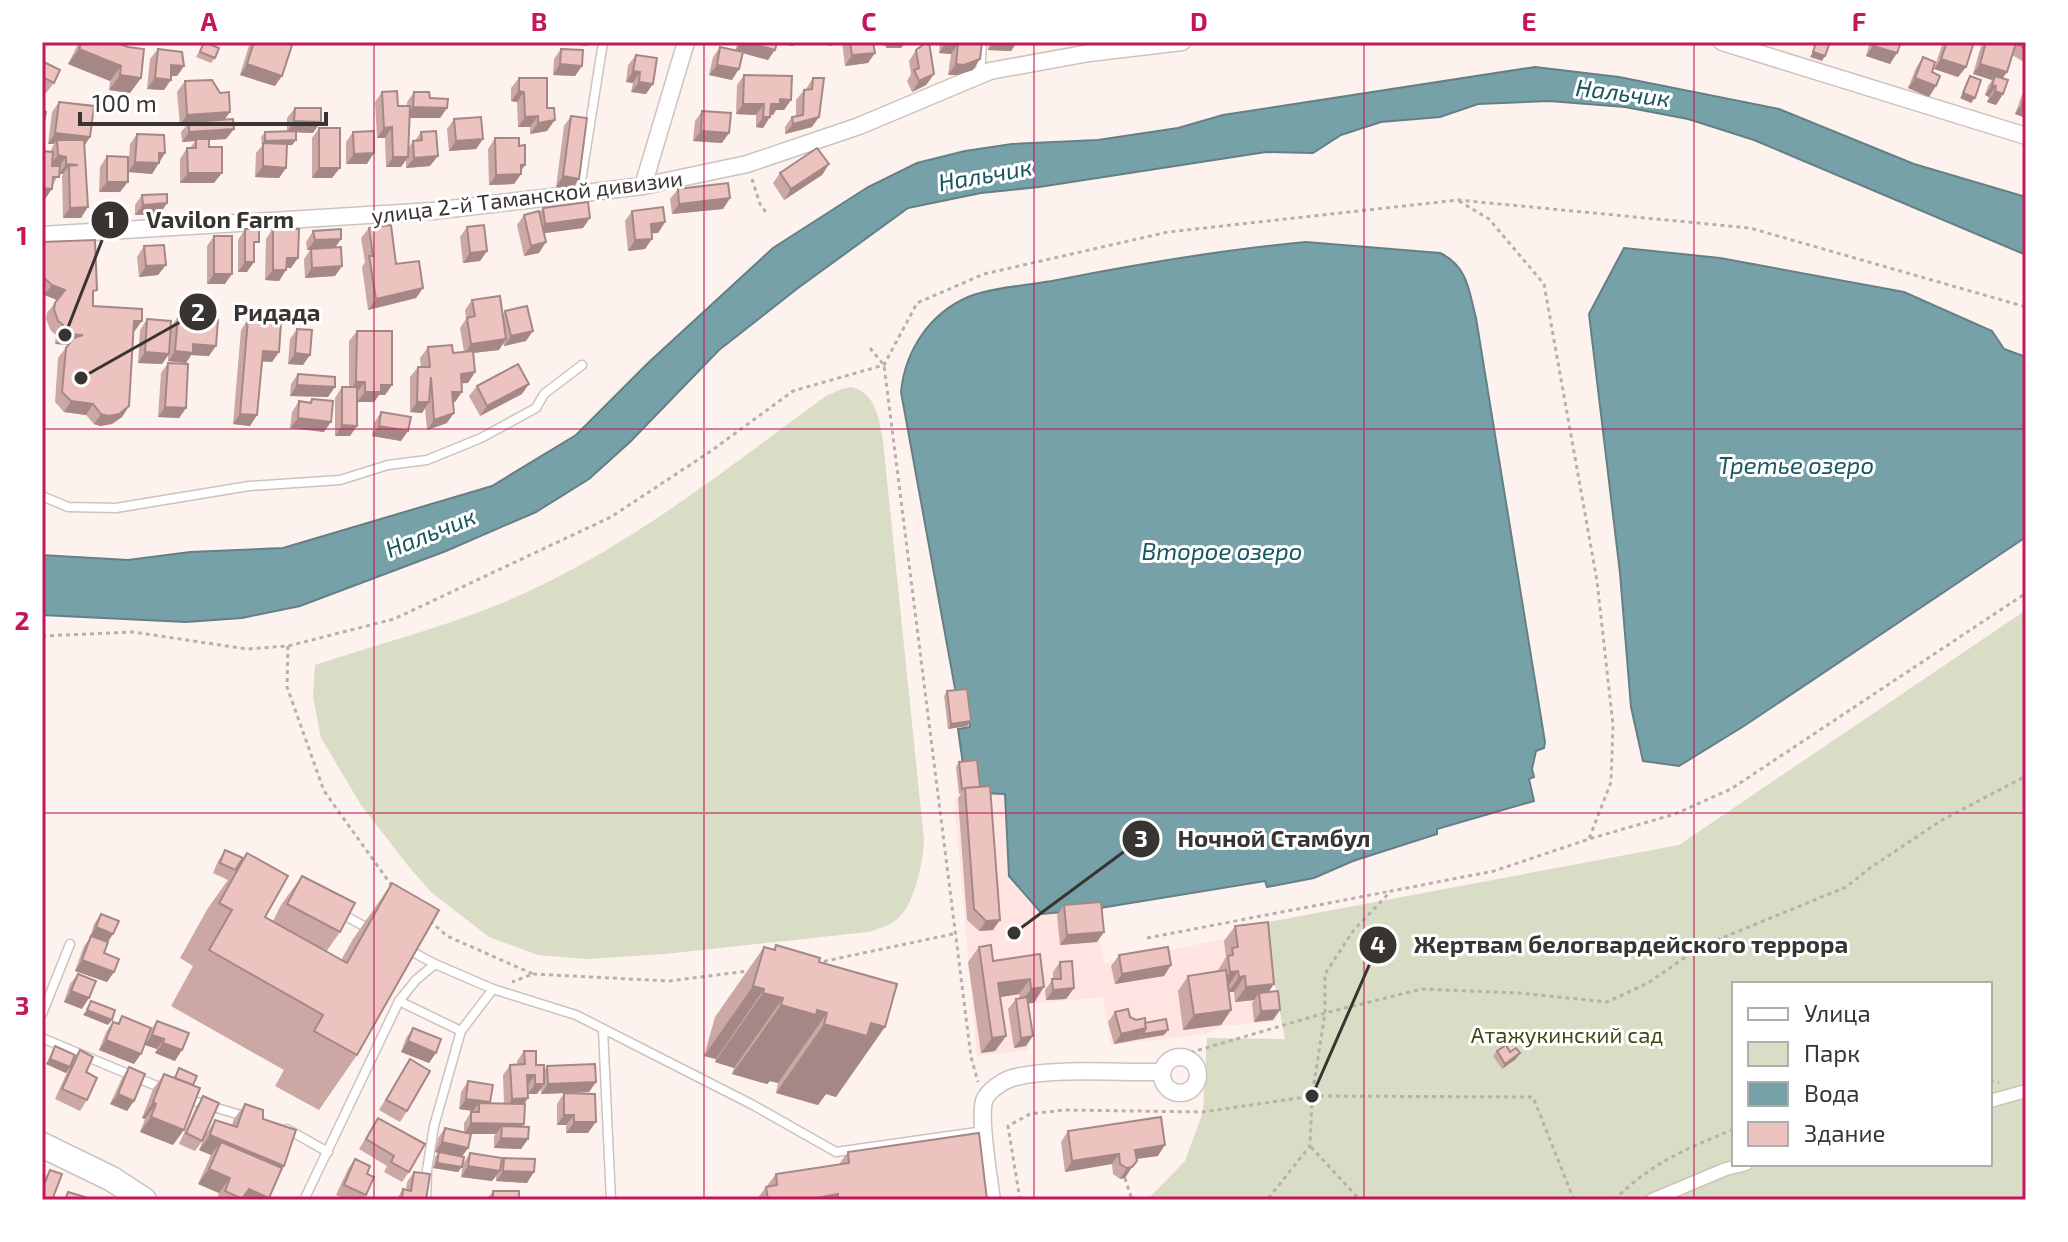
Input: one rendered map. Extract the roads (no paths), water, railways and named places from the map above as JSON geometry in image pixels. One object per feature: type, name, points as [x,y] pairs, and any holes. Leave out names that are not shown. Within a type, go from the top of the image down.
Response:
[{"type":"main road","points":[[42,1145],[121,1184],[144,1200]]},
{"type":"street","points":[[643,186],[686,42]]},
{"type":"street","name":"улица 2-й Таманской дивизии","points":[[42,235],[433,211],[643,186],[747,164],[859,126],[990,71],[1089,53],[1182,42]]},
{"type":"street","points":[[1722,42],[2026,136]]},
{"type":"street","points":[[1175,1057],[1185,1057],[1194,1062],[1199,1072],[1197,1083],[1190,1091],[1180,1094],[1170,1091],[1163,1083],[1161,1072],[1166,1062],[1175,1057]]},
{"type":"street","points":[[992,1200],[984,1100],[992,1090],[1010,1079],[1051,1073],[1161,1072]]},
{"type":"street","points":[[1992,1100],[2026,1091]]},
{"type":"street","points":[[1652,1200],[1738,1166]]},
{"type":"lane","points":[[578,194],[603,42]]},
{"type":"lane","points":[[980,75],[982,42]]},
{"type":"lane","points":[[42,496],[68,507],[116,508],[249,486],[340,480],[388,465],[427,460],[481,438],[536,408],[544,394],[582,365]]},
{"type":"lane","points":[[328,907],[382,935]]},
{"type":"lane","points":[[395,943],[493,989],[576,1015],[753,1105],[836,1152],[985,1131]]},
{"type":"lane","points":[[42,1014],[70,944]]},
{"type":"lane","points":[[304,1200],[399,1001],[416,980],[435,964]]},
{"type":"lane","points":[[426,1200],[434,1126],[461,1031],[493,989]]},
{"type":"lane","points":[[399,1001],[461,1031]]},
{"type":"lane","points":[[603,1030],[611,1200]]},
{"type":"lane","points":[[42,1038],[189,1100],[260,1121]]},
{"type":"lane","points":[[275,1126],[289,1130],[328,1152]]},
{"type":"water","name":"Нальчик","points":[[1535,67],[1619,77],[1779,109],[1914,164],[2026,197],[2026,255],[1754,140],[1688,119],[1625,107],[1549,101],[1478,104],[1440,117],[1381,122],[1341,135],[1313,153],[1266,152],[981,193],[908,208],[719,350],[630,442],[589,479],[536,512],[446,551],[300,606],[242,618],[186,622],[42,615],[42,555],[128,560],[190,552],[283,548],[492,486],[576,435],[648,363],[773,248],[868,187],[917,163],[1012,144],[1098,140],[1178,128],[1223,115]]},
{"type":"water","name":"Второе озеро","points":[[1306,242],[1440,253],[1456,265],[1466,281],[1476,318],[1545,742],[1544,748],[1536,751],[1532,769],[1534,777],[1529,779],[1534,801],[1437,829],[1437,834],[1353,861],[1314,878],[1267,887],[1265,881],[1094,909],[1042,914],[1009,876],[1005,794],[979,793],[963,764],[958,729],[970,727],[966,693],[956,694],[901,392],[908,362],[921,336],[942,313],[977,294],[1179,258]]},
{"type":"water","name":"Третье озеро","points":[[1624,248],[1720,258],[1904,292],[1992,331],[2004,349],[2026,357],[2026,537],[1744,726],[1679,766],[1643,761],[1631,707],[1620,573],[1589,314]]},
{"type":"place","name":"Vavilon Farm","points":[[65,335]]},
{"type":"place","name":"Ридада","points":[[81,378]]},
{"type":"place","name":"Ночной Стамбул","points":[[1014,933]]},
{"type":"place","name":"Жертвам белогвардейского террора","points":[[1312,1096]]},
{"type":"park label","name":"Атажукинский сад","points":[[1567,1034]]}]
